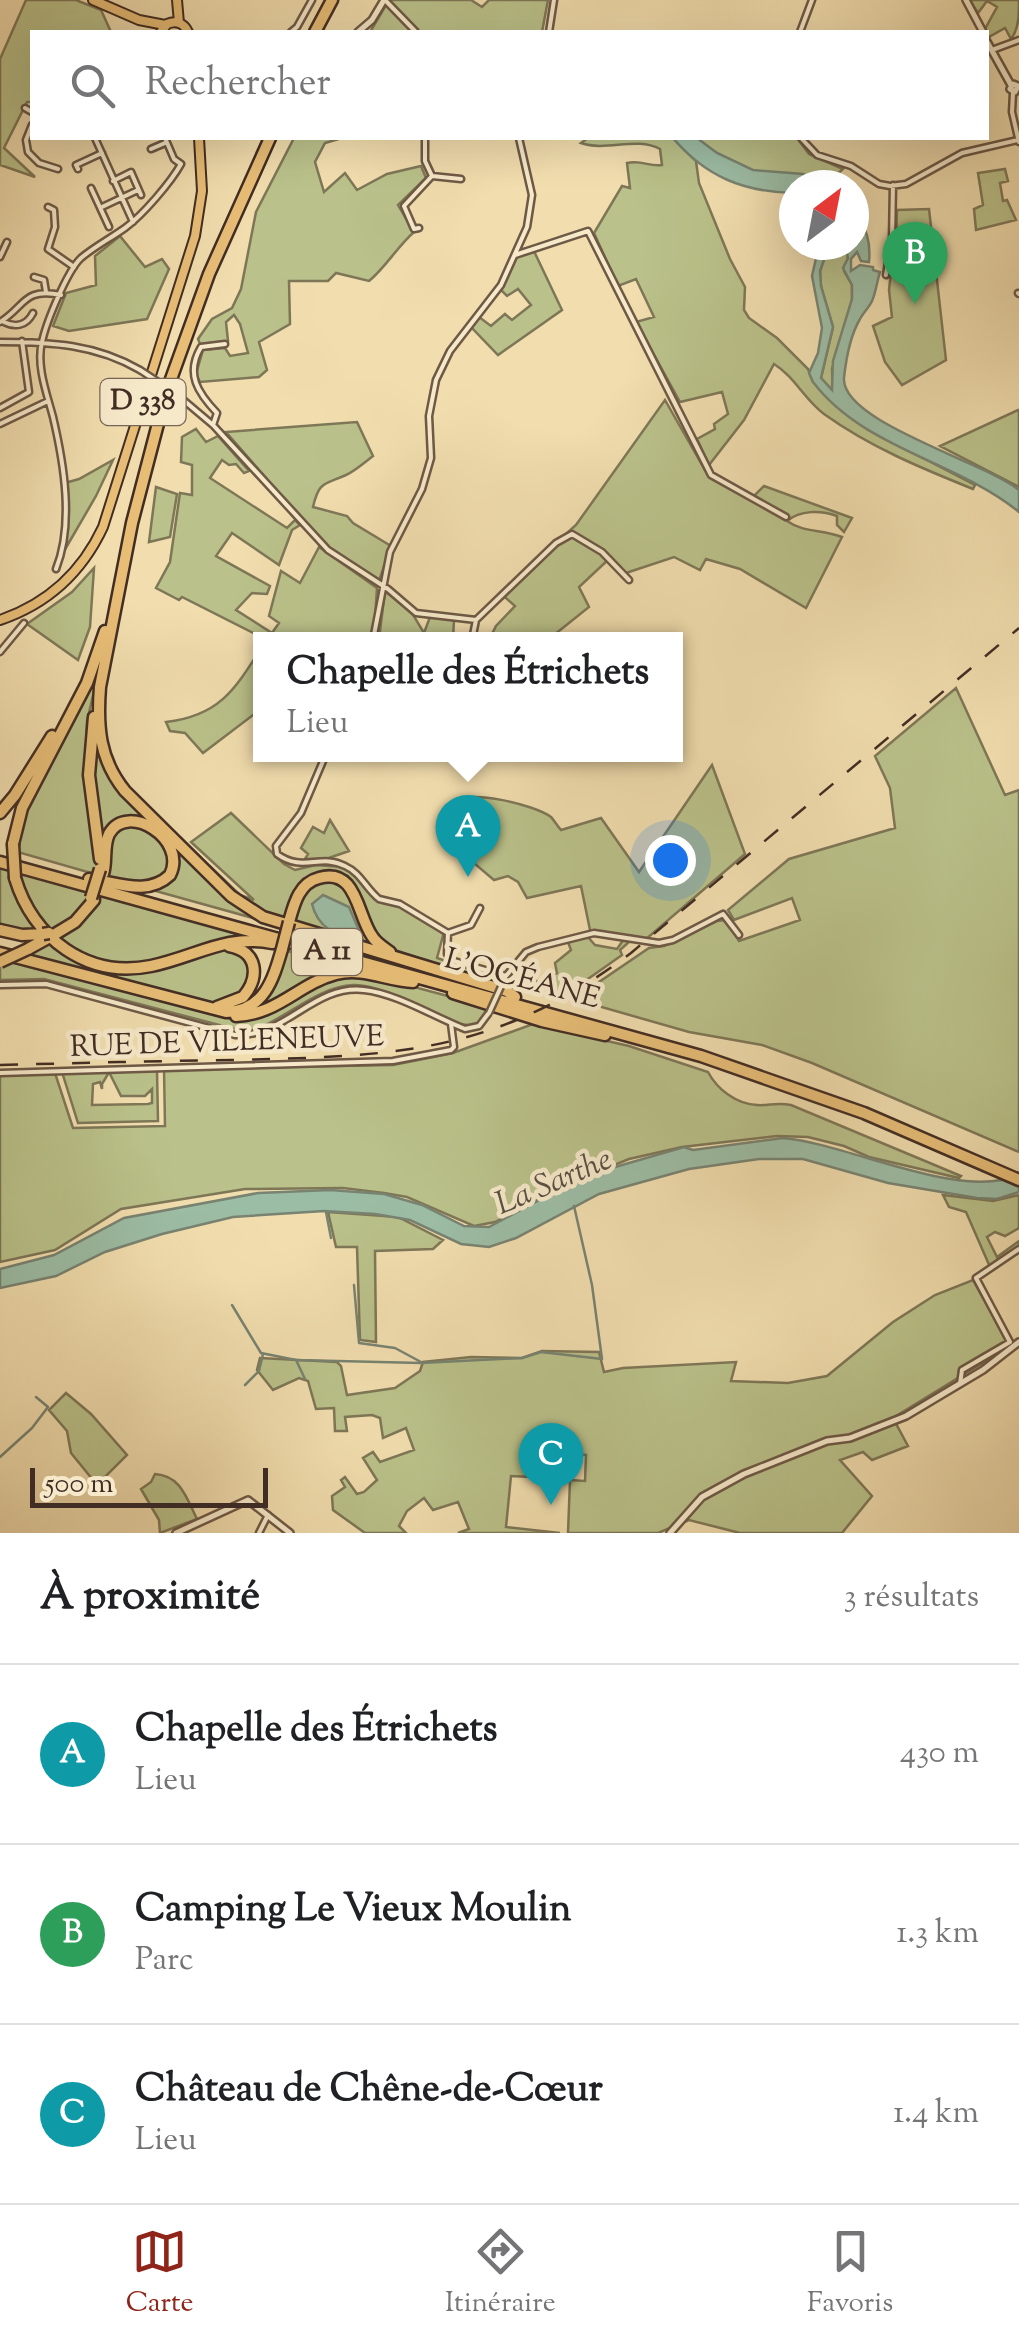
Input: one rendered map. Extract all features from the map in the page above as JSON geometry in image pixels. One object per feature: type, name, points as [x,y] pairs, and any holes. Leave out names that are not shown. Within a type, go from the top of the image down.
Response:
[{"type":"highway","points":[[318,30],[334,0]]},
{"type":"highway","points":[[267,140],[205,270],[164,382],[102,643],[74,709],[27,795],[13,844],[15,878],[27,909],[41,929],[65,950],[112,968],[140,968],[231,941],[261,941],[542,1021],[646,1044],[655,1042]]},
{"type":"highway","points":[[103,871],[89,754],[132,524],[166,392],[208,274],[267,140]]},
{"type":"highway","points":[[0,813],[70,706],[102,643]]},
{"type":"highway","points":[[100,687],[99,734],[114,777],[230,896],[272,922],[399,957],[508,991],[515,997]]},
{"type":"highway","points":[[0,962],[77,916],[93,899],[103,871],[108,835],[123,822],[153,829],[169,844],[175,858],[168,878],[151,887],[88,879]]},
{"type":"highway","name":"L’OCÉANE","points":[[0,858],[682,1044],[811,1090],[1019,1173]]},
{"type":"highway","name":"L’OCÉANE","points":[[0,858],[778,1078]]},
{"type":"highway","points":[[0,954],[218,1012],[246,1009],[266,992],[304,887],[322,877],[336,878],[349,886],[372,937],[399,957]]},
{"type":"highway","points":[[0,930],[48,935]]},
{"type":"highway","points":[[158,996],[224,1007],[250,989],[254,967],[241,949],[226,946],[196,950]]},
{"type":"highway","points":[[158,996],[232,1016],[272,1009],[314,982],[343,972],[413,982]]},
{"type":"highway","name":"L’OCÉANE","points":[[1001,1168],[1019,1180]]},
{"type":"main road","points":[[93,0],[166,27],[175,0]]},
{"type":"main road","name":"D 338","points":[[0,620],[29,608],[62,585],[87,555],[103,527],[195,236],[202,191],[199,140]]},
{"type":"street","points":[[292,30],[312,0]]},
{"type":"street","points":[[360,30],[385,0],[414,30]]},
{"type":"street","points":[[549,30],[554,0]]},
{"type":"street","points":[[801,30],[812,0]]},
{"type":"street","points":[[966,0],[982,30]]},
{"type":"street","points":[[992,50],[1019,40]]},
{"type":"street","points":[[804,140],[817,155],[858,169],[879,184],[893,186],[906,184],[962,152],[1018,141],[1012,112],[1015,88],[989,45]]},
{"type":"street","points":[[25,108],[30,111]]},
{"type":"street","points":[[30,138],[28,152],[40,163],[58,169]]},
{"type":"street","points":[[96,140],[133,222]]},
{"type":"street","points":[[56,569],[66,533],[64,492],[41,367],[42,341],[78,260],[133,222],[181,164],[174,159],[165,140],[151,149]]},
{"type":"street","points":[[425,140],[425,160],[432,176]]},
{"type":"street","points":[[374,632],[390,552],[422,490],[431,458],[430,397],[443,363],[501,285],[527,227],[532,195],[519,140]]},
{"type":"street","points":[[79,166],[102,153]]},
{"type":"street","points":[[100,208],[140,192],[130,172],[113,180]]},
{"type":"street","points":[[432,176],[462,180]]},
{"type":"street","points":[[419,228],[414,228],[404,206],[432,176]]},
{"type":"street","points":[[886,275],[892,239],[893,186]]},
{"type":"street","points":[[90,188],[108,227]]},
{"type":"street","points":[[48,207],[54,210],[56,227],[48,249],[74,267]]},
{"type":"street","points":[[515,256],[588,231],[711,476],[786,517]]},
{"type":"street","points":[[0,257],[7,242]]},
{"type":"street","points":[[34,277],[44,280],[46,292]]},
{"type":"street","points":[[2,322],[25,298],[46,292],[61,295]]},
{"type":"street","points":[[2,322],[21,325],[33,313]]},
{"type":"street","points":[[0,342],[64,342],[102,352],[140,370],[213,425],[314,538],[416,613],[476,620]]},
{"type":"street","points":[[0,400],[2,408],[29,392],[22,342]]},
{"type":"street","points":[[213,425],[217,413],[202,399],[193,370],[202,347],[225,344]]},
{"type":"street","points":[[0,424],[48,401]]},
{"type":"street","points":[[474,632],[476,620],[556,543],[572,534],[602,552],[629,580]]},
{"type":"street","points":[[0,652],[24,623]]},
{"type":"street","points":[[323,762],[302,813],[277,843],[275,852],[296,864],[325,860],[342,864],[360,876],[379,899],[400,904],[448,933],[471,926],[480,908]]},
{"type":"street","points":[[452,1024],[471,1029],[483,1023],[505,978],[526,952],[594,932],[660,943],[723,914],[739,935]]},
{"type":"street","points":[[448,933],[446,954],[505,978]]},
{"type":"street","name":"RUE DE VILLENEUVE","points":[[0,984],[46,984],[235,1034],[266,1031],[323,996],[354,989],[374,992],[452,1024],[453,1044],[450,1050],[394,1062],[0,1073]]},
{"type":"street","points":[[960,1384],[962,1370],[1010,1342],[976,1278],[1019,1250]]},
{"type":"street","points":[[670,1533],[702,1497],[744,1474],[906,1416],[1019,1342]]},
{"type":"street","points":[[176,1533],[248,1500],[290,1533]]},
{"type":"street","points":[[259,1533],[268,1514]]},
{"type":"shaded area","points":[[26,0],[76,0],[101,10],[110,30],[30,30],[30,102],[4,148],[35,177],[0,165],[0,59]]},
{"type":"shaded area","points":[[389,0],[471,0],[482,7],[489,0],[548,0],[542,30],[371,30]]},
{"type":"shaded area","points":[[969,0],[1019,0],[1017,26],[1011,39],[1005,28],[989,37],[989,30],[985,29],[997,7],[987,1],[978,13]]},
{"type":"shaded area","points":[[293,140],[335,140],[325,143],[315,162],[324,192],[345,173],[357,190],[387,174],[421,166],[426,178],[398,205],[414,232],[369,281],[336,273],[328,281],[289,281],[290,324],[259,342],[267,370],[259,377],[200,382],[196,374],[203,350],[225,348],[230,356],[248,353],[234,315],[226,322],[228,341],[200,344],[198,339],[212,319],[232,308],[241,289],[256,212]]},
{"type":"shaded area","points":[[675,140],[696,161],[699,183],[745,287],[744,310],[749,318],[777,338],[808,369],[813,382],[867,429],[975,485],[973,489],[896,456],[841,426],[817,408],[774,364],[744,420],[709,465],[697,439],[715,429],[714,424],[728,414],[722,392],[680,402],[636,322],[654,317],[636,279],[618,286],[594,233],[622,186],[630,188],[627,163],[662,165],[660,149],[641,144],[581,143]]},
{"type":"shaded area","points":[[675,140],[700,140],[753,170],[779,172],[779,192],[727,180],[699,163]]},
{"type":"shaded area","points":[[700,140],[798,140],[809,154],[843,169],[779,170],[779,174],[750,170]]},
{"type":"shaded area","points":[[1005,169],[1008,181],[1000,183],[1003,201],[1007,200],[1016,220],[976,230],[974,209],[983,205],[978,173]]},
{"type":"shaded area","points":[[929,209],[946,360],[902,385],[885,362],[873,326],[892,317],[889,290],[896,252],[897,210]]},
{"type":"shaded area","points":[[120,236],[145,267],[162,259],[169,269],[147,319],[69,331],[53,326],[66,293],[96,285],[95,256]]},
{"type":"shaded area","points":[[532,247],[562,310],[498,355],[471,327],[479,317],[491,326],[505,314],[512,320],[531,305],[518,289],[507,296],[501,290],[520,250]]},
{"type":"shaded area","points":[[816,260],[824,260],[821,286],[833,327],[821,378],[832,390],[833,361],[852,299],[852,285],[843,268],[851,260],[851,271],[860,265],[880,272],[872,301],[849,348],[844,378],[849,394],[889,425],[1019,490],[1019,512],[968,480],[858,423],[813,382],[809,373],[818,353],[822,328],[812,276]]},
{"type":"shaded area","points":[[824,260],[847,260],[844,271],[852,285],[852,299],[832,369],[833,391],[821,378],[833,327],[820,271]]},
{"type":"shaded area","points":[[665,400],[709,477],[750,500],[764,486],[852,518],[844,532],[837,525],[837,516],[824,513],[804,513],[787,521],[842,537],[806,608],[740,569],[706,559],[700,570],[674,557],[626,573],[611,557],[579,587],[589,607],[558,632],[493,632],[515,606],[500,593],[576,525]]},
{"type":"shaded area","points":[[1018,410],[1019,487],[940,446]]},
{"type":"shaded area","points":[[357,422],[373,456],[323,485],[313,507],[347,516],[391,546],[379,581],[322,542],[226,432]]},
{"type":"shaded area","points":[[196,429],[206,442],[218,436],[249,471],[244,473],[236,464],[222,460],[210,478],[287,528],[295,520],[300,525],[292,530],[279,565],[232,533],[216,556],[270,586],[267,594],[252,593],[236,610],[270,632],[253,633],[156,588],[170,562],[180,493],[192,495],[192,465],[181,462],[182,437]]},
{"type":"shaded area","points":[[113,460],[96,496],[67,546],[65,483]]},
{"type":"shaded area","points":[[156,487],[177,494],[170,537],[149,542]]},
{"type":"shaded area","points":[[319,547],[377,588],[374,632],[273,632],[279,623],[269,616],[281,571],[300,583]]},
{"type":"shaded area","points":[[94,568],[90,627],[78,660],[27,624],[72,592]]},
{"type":"shaded area","points":[[385,591],[412,613],[423,632],[380,632]]},
{"type":"shaded area","points":[[430,617],[454,620],[453,632],[424,632]]},
{"type":"shaded area","points":[[103,654],[87,721],[85,766],[98,875],[14,851],[23,813],[71,725]]},
{"type":"shaded area","points":[[253,661],[253,715],[203,753],[185,733],[170,731],[166,722],[212,707],[242,678]]},
{"type":"shaded area","points":[[956,688],[1005,795],[1019,790],[1019,1152],[762,1045],[689,1032],[584,1002],[580,995],[649,948],[664,946],[717,921],[726,920],[739,941],[800,920],[792,898],[734,920],[728,910],[789,859],[895,828],[890,788],[875,756]]},
{"type":"shaded area","points":[[97,738],[108,770],[205,873],[271,923],[152,890],[175,867],[177,858],[168,843],[132,819],[104,843],[92,769]]},
{"type":"shaded area","points":[[712,765],[745,854],[645,940],[590,930],[581,886],[527,898],[518,882],[508,876],[494,880],[475,864],[466,821],[452,813],[455,802],[474,797],[531,808],[551,817],[561,830],[601,818],[639,872]]},
{"type":"shaded area","points":[[127,787],[240,895],[254,900],[191,842],[231,813],[284,864],[295,870],[316,865],[343,867],[376,900],[397,905],[444,932],[437,958],[502,980],[499,985],[386,947],[376,938],[344,879],[299,886],[292,895],[286,923],[266,915],[244,901],[202,865]]},
{"type":"shaded area","points":[[330,820],[349,851],[326,859],[305,859],[308,854],[301,848],[313,827],[324,833]]},
{"type":"shaded area","points":[[126,824],[151,831],[169,850],[169,873],[145,885],[106,878],[112,835]]},
{"type":"shaded area","points":[[0,867],[12,870],[41,932],[0,928]]},
{"type":"shaded area","points":[[16,871],[93,892],[73,917],[47,931]]},
{"type":"shaded area","points":[[329,881],[347,890],[379,949],[291,925],[296,906],[311,885]]},
{"type":"shaded area","points":[[101,895],[265,940],[161,962],[104,964],[54,938],[91,909]]},
{"type":"shaded area","points":[[323,895],[349,907],[363,940],[345,937],[324,926],[312,904]]},
{"type":"shaded area","points":[[587,936],[595,945],[617,949],[624,939],[630,941],[620,950],[622,955],[568,993],[519,981],[530,972],[538,983],[557,973],[555,963],[571,950],[568,942]]},
{"type":"shaded area","points":[[49,940],[112,969],[222,948],[240,951],[253,972],[240,997],[217,1006],[18,955]]},
{"type":"shaded area","points":[[284,950],[357,969],[346,968],[272,1007],[248,1011]]},
{"type":"shaded area","points":[[12,959],[232,1019],[247,1018],[338,976],[388,980],[489,1007],[479,1024],[467,1025],[384,992],[353,985],[325,992],[246,1032],[44,979],[0,980],[0,964]]},
{"type":"shaded area","points":[[533,1024],[629,1046],[708,1072],[722,1090],[742,1102],[791,1105],[961,1176],[869,1157],[808,1137],[777,1136],[682,1147],[629,1159],[572,1182],[495,1222],[474,1226],[407,1197],[384,1193],[343,1188],[245,1189],[121,1209],[55,1250],[0,1262],[0,1075],[55,1073],[73,1128],[165,1126],[164,1069],[393,1065],[453,1053]]},
{"type":"shaded area","points":[[157,1070],[158,1121],[78,1123],[62,1072],[108,1074],[102,1089],[100,1082],[93,1084],[92,1105],[148,1104],[152,1103],[152,1089],[145,1096],[121,1096],[110,1074]]},
{"type":"shaded area","name":"La Sarthe","points":[[783,1138],[966,1181],[994,1181],[1019,1175],[1019,1192],[997,1199],[977,1198],[888,1183],[803,1159],[759,1159],[689,1169],[599,1194],[516,1238],[489,1247],[461,1244],[410,1220],[375,1214],[324,1211],[233,1217],[105,1252],[56,1276],[0,1288],[0,1269],[54,1255],[124,1218],[258,1193],[330,1190],[384,1194],[422,1205],[464,1226],[489,1227],[598,1172],[684,1147],[693,1150]]},
{"type":"shaded area","points":[[943,1195],[993,1201],[1019,1195],[1019,1228],[1005,1236],[995,1232],[987,1237],[997,1257],[1019,1241],[1019,1248],[990,1267],[966,1212],[949,1207]]},
{"type":"shaded area","points":[[328,1212],[398,1217],[443,1240],[433,1249],[375,1251],[376,1342],[360,1340],[357,1247],[336,1247]]},
{"type":"shaded area","points":[[973,1280],[1010,1346],[893,1418],[908,1446],[872,1460],[863,1452],[840,1460],[872,1496],[842,1533],[740,1533],[689,1520],[658,1533],[568,1533],[570,1480],[585,1481],[586,1455],[558,1453],[553,1478],[511,1476],[506,1527],[560,1533],[458,1533],[469,1529],[458,1502],[433,1510],[424,1498],[407,1511],[399,1526],[406,1533],[365,1533],[333,1510],[332,1496],[345,1487],[341,1480],[345,1477],[357,1494],[377,1480],[363,1458],[373,1452],[380,1462],[414,1450],[406,1428],[383,1438],[380,1418],[372,1415],[345,1417],[347,1431],[335,1431],[334,1408],[316,1409],[308,1381],[299,1378],[273,1390],[257,1370],[260,1358],[337,1362],[347,1395],[395,1388],[420,1371],[423,1362],[471,1357],[522,1358],[542,1351],[599,1352],[604,1372],[736,1362],[731,1381],[788,1383],[827,1376],[893,1322],[935,1295]]},
{"type":"shaded area","points":[[66,1393],[91,1414],[127,1455],[97,1485],[71,1453],[67,1431],[49,1410]]},
{"type":"shaded area","points":[[155,1474],[177,1483],[197,1519],[160,1533],[159,1520],[141,1489]]},
{"type":"waterway","points":[[296,1360],[421,1363],[522,1358],[541,1352],[602,1359],[592,1285],[574,1206]]},
{"type":"waterway","points":[[326,1212],[331,1238]]},
{"type":"waterway","points":[[354,1285],[359,1343],[395,1348],[421,1362]]},
{"type":"waterway","points":[[232,1305],[261,1353],[296,1360],[305,1379]]},
{"type":"waterway","points":[[245,1385],[259,1371],[263,1354]]},
{"type":"waterway","points":[[0,1457],[32,1428],[48,1407],[36,1397]]},
{"type":"railway","points":[[0,1065],[346,1056],[443,1043],[535,1012],[631,953],[1019,628]]},
{"type":"place","name":"Camping Le Vieux Moulin","points":[[915,304]]},
{"type":"place","name":"Chapelle des Étrichets","points":[[468,877]]},
{"type":"place","name":"Château de Chêne-de-Cœur","points":[[551,1505]]}]
